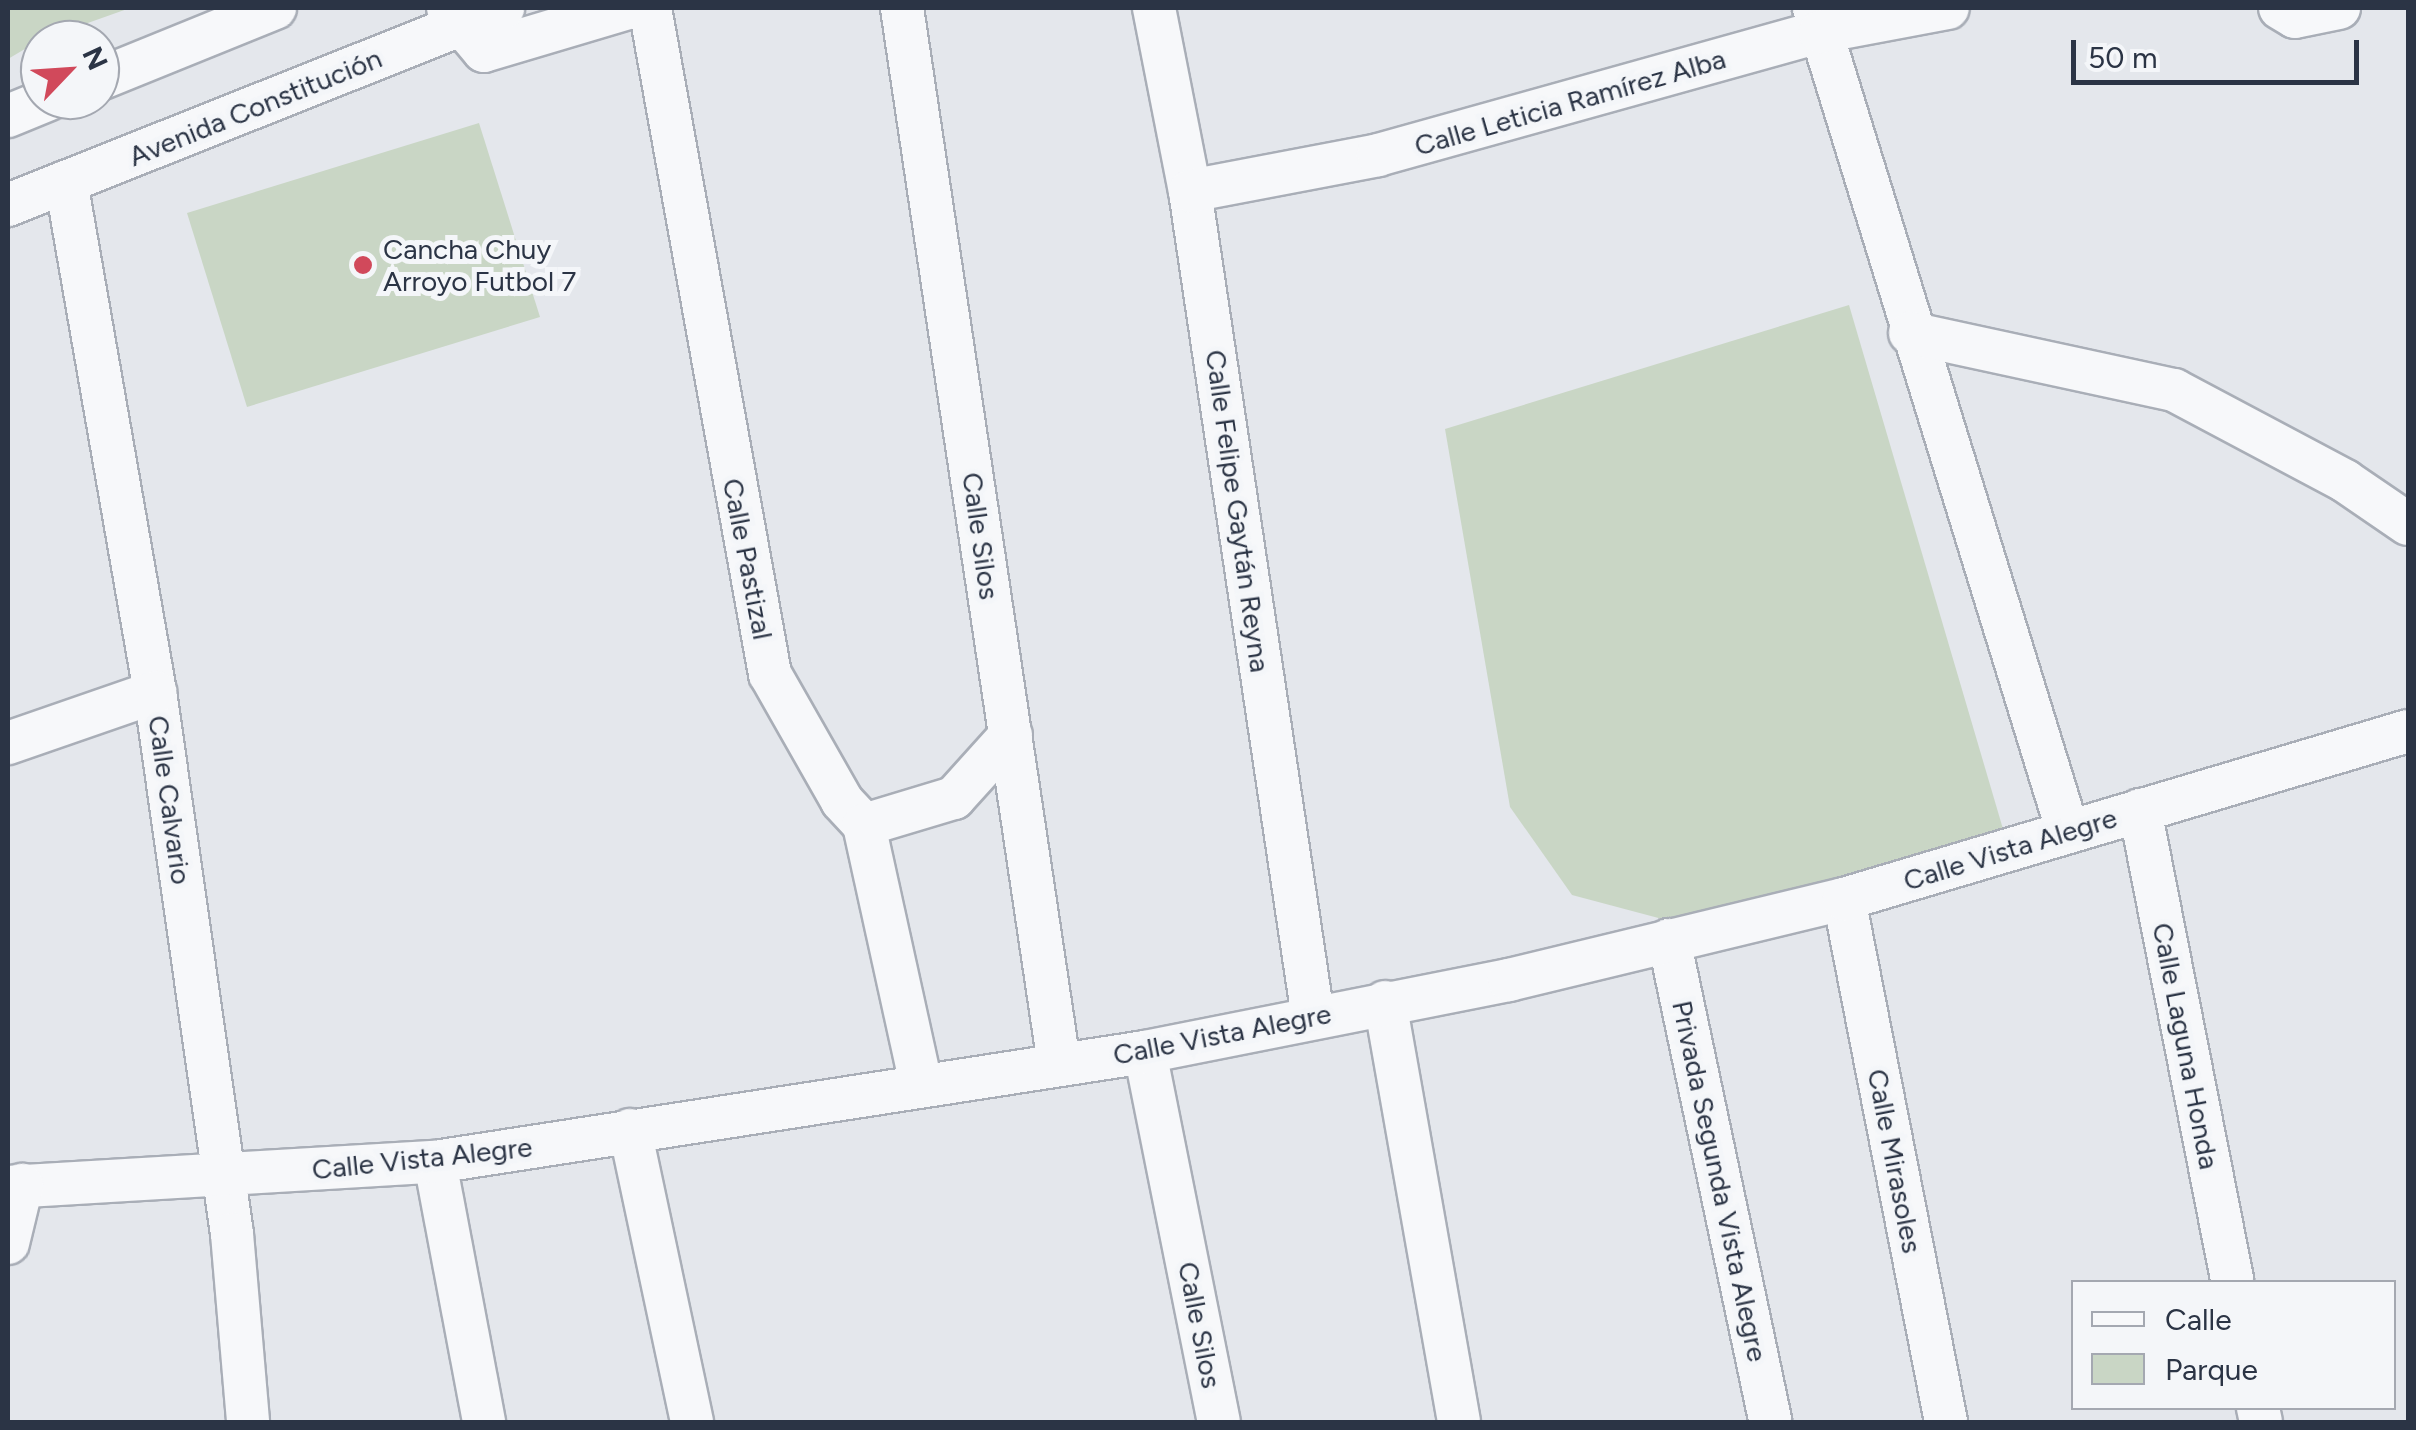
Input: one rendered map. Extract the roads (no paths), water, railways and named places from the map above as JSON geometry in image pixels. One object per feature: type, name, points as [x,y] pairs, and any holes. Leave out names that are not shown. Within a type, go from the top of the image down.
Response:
[{"type":"street","points":[[120,71],[275,8]]},
{"type":"street","name":"Avenida Constitución","points":[[8,205],[453,17],[503,8]]},
{"type":"street","points":[[453,17],[484,51],[628,8]]},
{"type":"street","name":"Calle Pastizal","points":[[650,8],[770,674],[842,801],[864,825],[921,1084]]},
{"type":"street","name":"Calle Silos","points":[[902,8],[1059,1064]]},
{"type":"street","name":"Calle Felipe Gaytán Reyna","points":[[1154,8],[1190,192],[1313,1017]]},
{"type":"street","name":"Calle Leticia Ramírez Alba","points":[[1190,192],[1378,155],[1817,20],[1948,8]]},
{"type":"street","points":[[2280,8],[2295,17],[2339,8]]},
{"type":"street","points":[[1817,20],[1910,333],[2068,832]]},
{"type":"street","name":"Calle Calvario","points":[[66,182],[155,692],[222,1177],[240,1414]]},
{"type":"street","points":[[1910,333],[2174,390],[2346,481],[2408,524]]},
{"type":"street","points":[[8,743],[155,692]]},
{"type":"street","name":"Calle Vista Alegre","points":[[15,1186],[435,1162],[1145,1052],[1844,899],[2408,731]]},
{"type":"street","points":[[864,825],[954,798],[1011,736]]},
{"type":"street","name":"Calle Laguna Honda","points":[[2140,810],[2233,1280]]},
{"type":"street","name":"Calle Mirasoles","points":[[1844,899],[1946,1422]]},
{"type":"street","name":"Privada Segunda Vista Alegre","points":[[1669,940],[1771,1422]]},
{"type":"street","points":[[1385,1002],[1458,1422]]},
{"type":"street","name":"Calle Silos","points":[[1145,1052],[1220,1422]]},
{"type":"street","points":[[630,1130],[692,1422]]},
{"type":"street","points":[[435,1162],[484,1422]]},
{"type":"street","points":[[8,1243],[15,1186]]},
{"type":"place","name":"Cancha Chuy Arroyo Futbol 7","points":[[363,265]]}]
